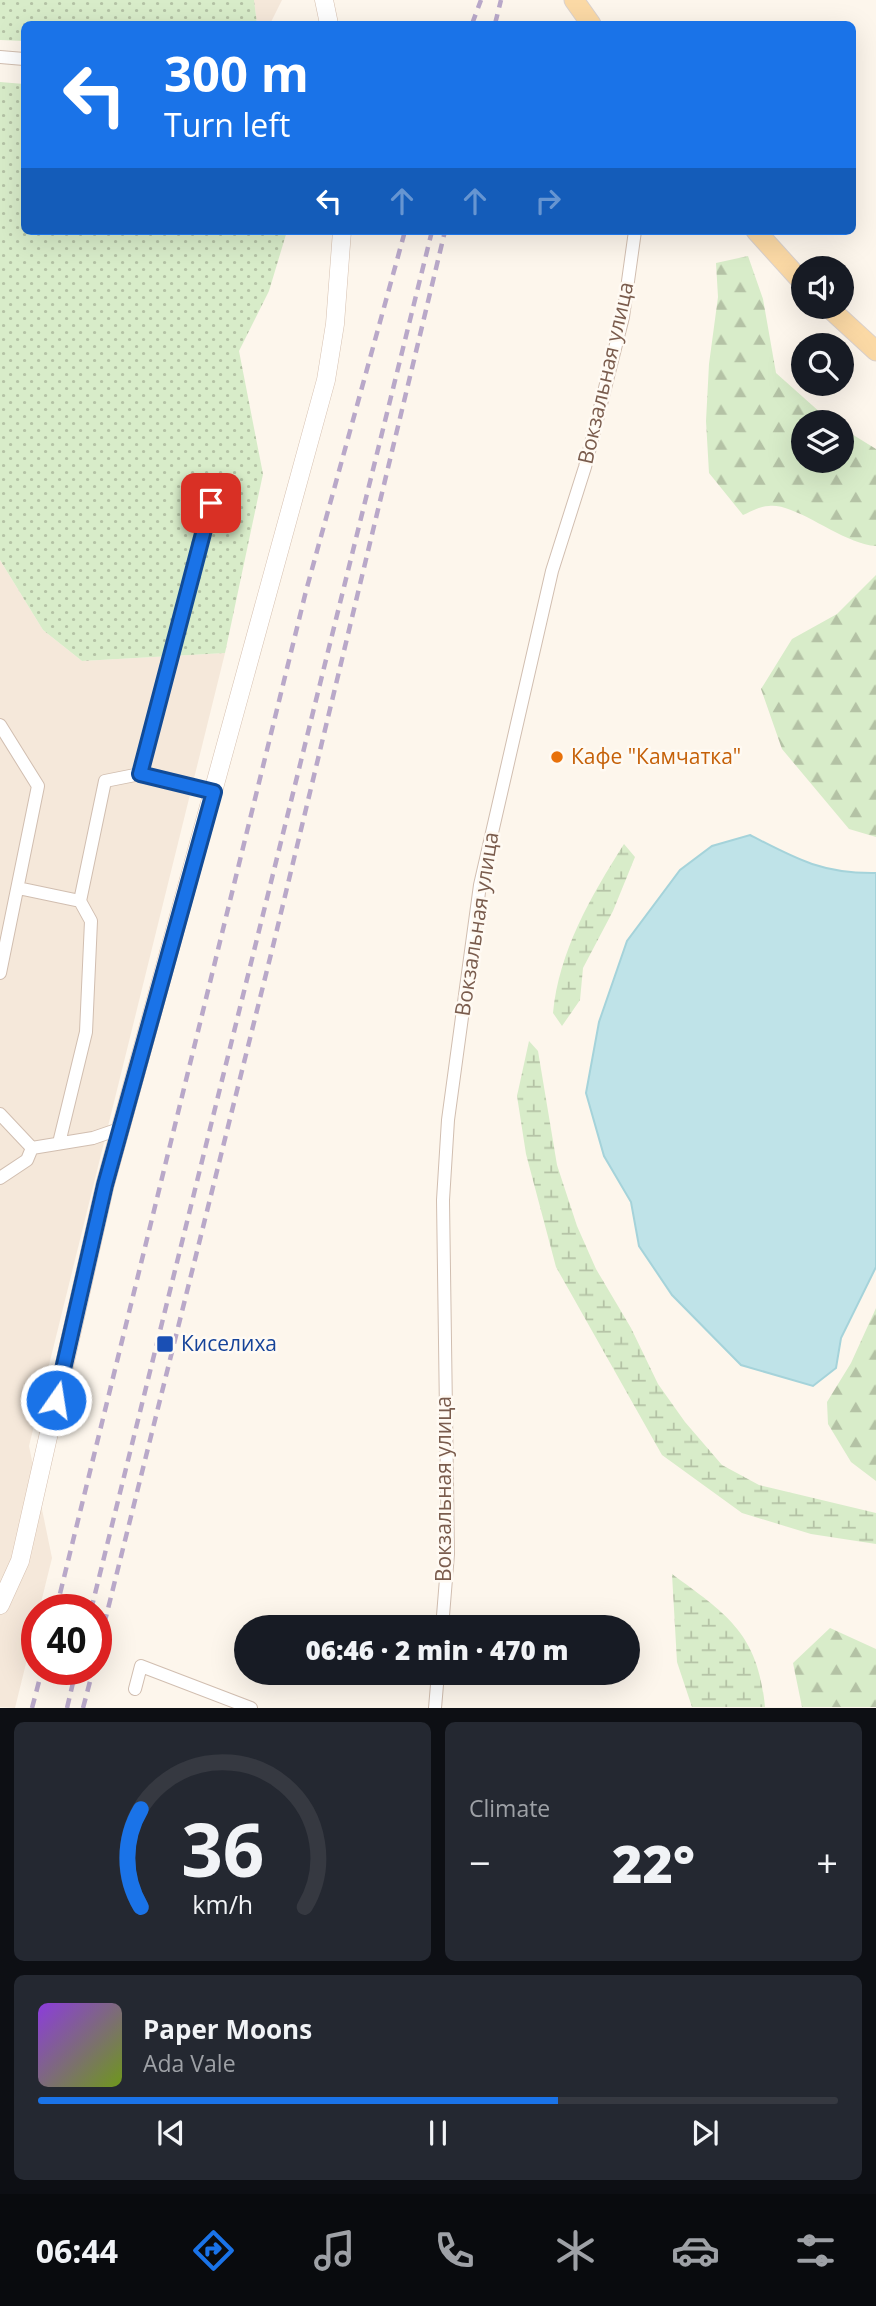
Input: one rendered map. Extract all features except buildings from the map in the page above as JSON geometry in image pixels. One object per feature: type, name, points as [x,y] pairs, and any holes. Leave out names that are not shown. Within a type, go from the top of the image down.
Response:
[{"type":"main road","points":[[574,0],[590,21]]},
{"type":"main road","points":[[760,235],[791,270]]},
{"type":"main road","points":[[841,319],[876,351]]},
{"type":"street","points":[[324,0],[328,21]]},
{"type":"street","points":[[0,57],[21,59]]},
{"type":"street","points":[[0,1605],[20,1561],[105,1185],[326,380],[335,324],[342,235]]},
{"type":"street","name":"Вокзальная улица","points":[[443,1615],[448,1554],[443,1200],[449,1120],[480,885],[552,571],[584,467],[620,330],[635,235]]},
{"type":"street","points":[[140,774],[211,503]]},
{"type":"street","points":[[0,725],[38,786],[0,973]]},
{"type":"street","points":[[60,1143],[86,1032],[91,921],[80,901],[105,781],[140,774],[214,792]]},
{"type":"street","points":[[18,888],[80,901]]},
{"type":"street","points":[[0,1114],[32,1148]]},
{"type":"street","points":[[32,1148],[93,1138],[122,1128]]},
{"type":"street","points":[[0,1178],[27,1160],[32,1148]]},
{"type":"street","points":[[135,1689],[141,1666],[251,1707]]},
{"type":"street","points":[[435,1707],[437,1685]]},
{"type":"shaded area","points":[[254,0],[282,0],[272,21],[257,21]]},
{"type":"shaded area","points":[[0,560],[43,630],[82,661],[225,653],[29,1446],[52,1558],[43,1594],[21,1594],[21,1684],[15,1708],[0,1707]]},
{"type":"green space","points":[[0,0],[254,0],[257,21],[21,21],[21,41],[0,40]]},
{"type":"green space","points":[[0,82],[21,84],[21,235],[286,235],[269,291],[239,351],[263,474],[225,653],[82,661],[43,630],[0,560]]},
{"type":"green space","points":[[748,256],[763,299],[776,373],[791,386],[791,396],[802,396],[818,410],[791,410],[791,473],[854,473],[854,435],[876,449],[876,546],[863,544],[780,507],[762,507],[743,515],[709,473],[706,421],[709,364],[718,297],[716,263]]},
{"type":"green space","points":[[876,575],[876,837],[849,829],[782,749],[761,689],[792,639],[837,614]]},
{"type":"green space","points":[[624,844],[635,857],[613,911],[583,968],[580,1000],[562,1026],[553,1013],[556,990],[569,946],[589,904]]},
{"type":"green space","points":[[529,1041],[538,1051],[557,1165],[577,1226],[596,1269],[631,1328],[658,1384],[685,1422],[722,1465],[759,1485],[876,1513],[876,1544],[811,1534],[742,1513],[662,1455],[556,1267],[526,1154],[517,1096]]},
{"type":"green space","points":[[876,1308],[876,1481],[851,1462],[828,1424],[827,1402],[851,1363]]},
{"type":"green space","points":[[672,1574],[709,1602],[737,1628],[755,1661],[765,1707],[692,1707],[677,1662]]},
{"type":"green space","points":[[830,1628],[876,1649],[876,1707],[802,1707],[793,1663]]},
{"type":"water","points":[[750,835],[825,868],[876,873],[876,1267],[841,1338],[836,1368],[813,1386],[741,1365],[672,1295],[639,1246],[631,1202],[604,1156],[586,1093],[599,1022],[627,941],[680,870],[712,846]]},
{"type":"railway","points":[[473,21],[481,0]]},
{"type":"railway","points":[[496,21],[501,0]]},
{"type":"railway","points":[[60,1594],[306,591],[404,235]]},
{"type":"railway","points":[[95,1594],[431,235]]},
{"type":"railway","points":[[112,1594],[273,946],[444,235]]},
{"type":"railway","points":[[32,1708],[38,1685]]},
{"type":"railway","points":[[67,1708],[72,1685]]},
{"type":"railway","points":[[83,1708],[89,1685]]},
{"type":"place","name":"Кафе \"Камчатка\"","points":[[557,757]]},
{"type":"place","name":"Киселиха","points":[[165,1344]]},
{"type":"route","points":[[56,1400],[105,1185],[214,792],[140,774],[211,503]]}]
